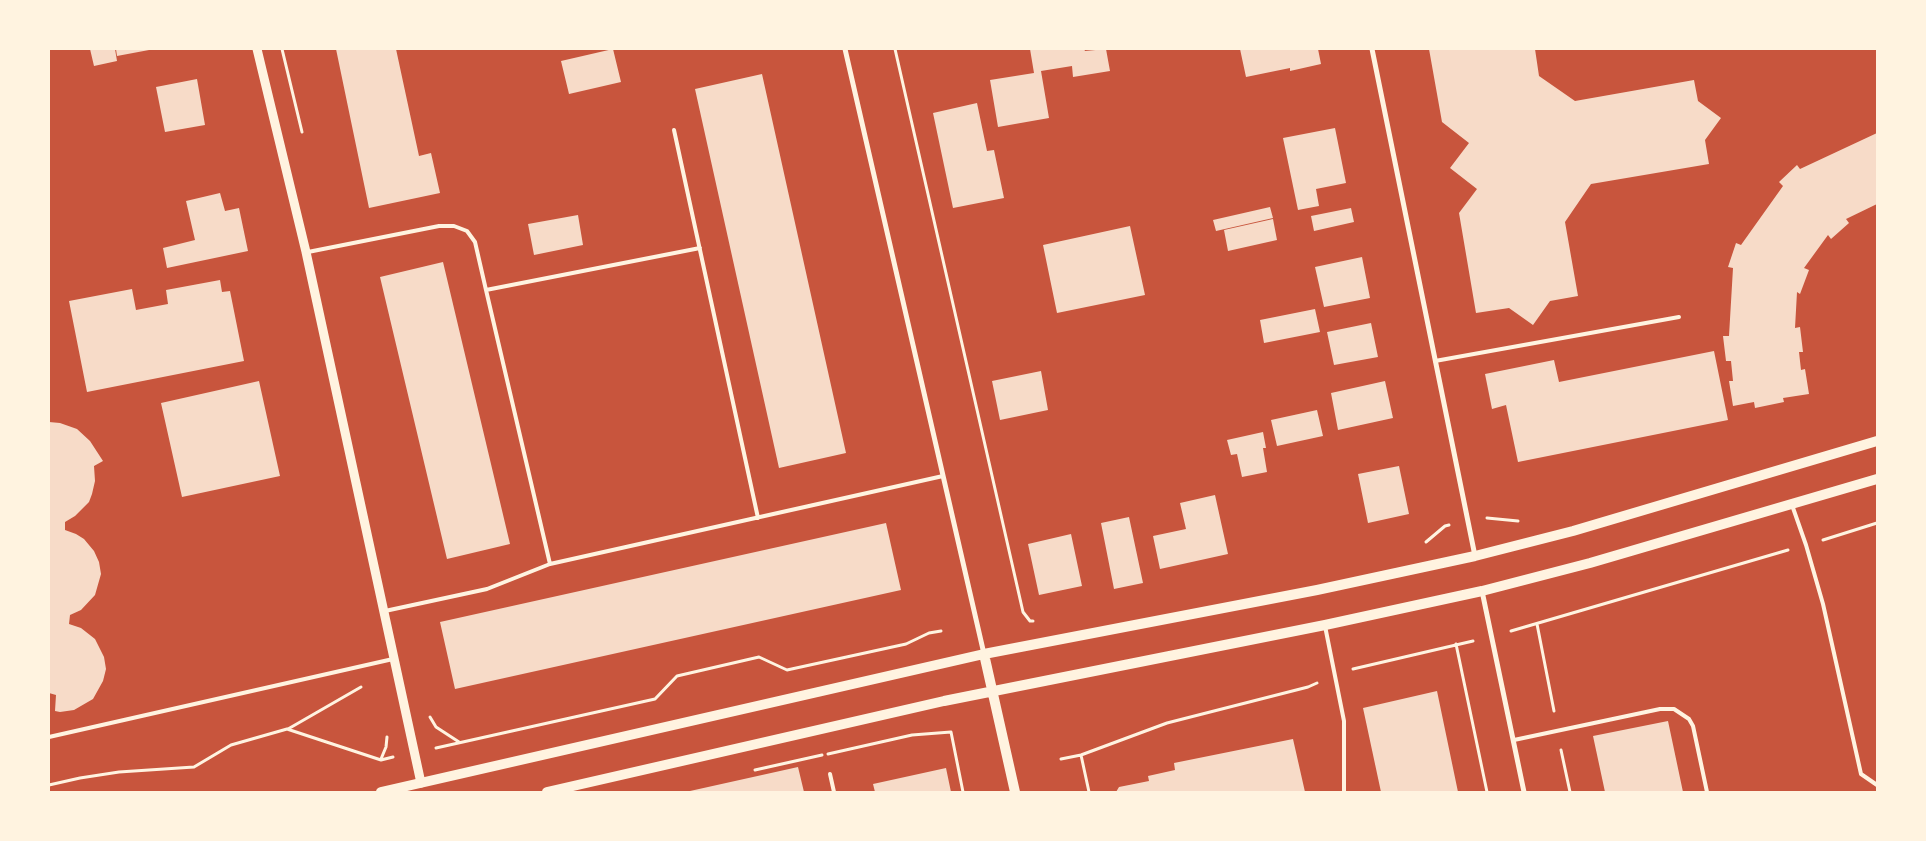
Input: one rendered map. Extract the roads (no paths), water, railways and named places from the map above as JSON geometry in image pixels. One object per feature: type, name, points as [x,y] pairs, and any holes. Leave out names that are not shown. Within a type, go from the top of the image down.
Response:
[{"type":"main road","points":[[382,792],[984,654],[1317,590],[1475,556],[1582,528],[1877,441]]},
{"type":"main road","points":[[547,792],[993,691],[1325,625],[1482,590],[1590,563],[1877,479]]},
{"type":"main road","points":[[984,654],[1015,792]]},
{"type":"street","points":[[257,49],[306,252],[421,783]]},
{"type":"street","points":[[846,49],[984,654]]},
{"type":"street","points":[[1372,49],[1475,556]]},
{"type":"street","points":[[1482,590],[1524,792]]},
{"type":"lane","points":[[674,130],[758,518]]},
{"type":"lane","points":[[306,252],[439,226],[454,226],[466,231],[474,242],[550,564]]},
{"type":"lane","points":[[486,290],[700,248]]},
{"type":"lane","points":[[1435,361],[1679,318]]},
{"type":"lane","points":[[384,611],[487,589],[550,564],[943,476]]},
{"type":"lane","points":[[1792,505],[1823,604],[1862,774],[1877,785]]},
{"type":"lane","points":[[1325,625],[1344,721],[1344,792]]},
{"type":"lane","points":[[49,737],[394,658]]},
{"type":"lane","points":[[1514,740],[1660,708],[1678,710],[1689,719],[1693,726],[1707,792]]},
{"type":"lane","points":[[830,774],[834,792]]}]
